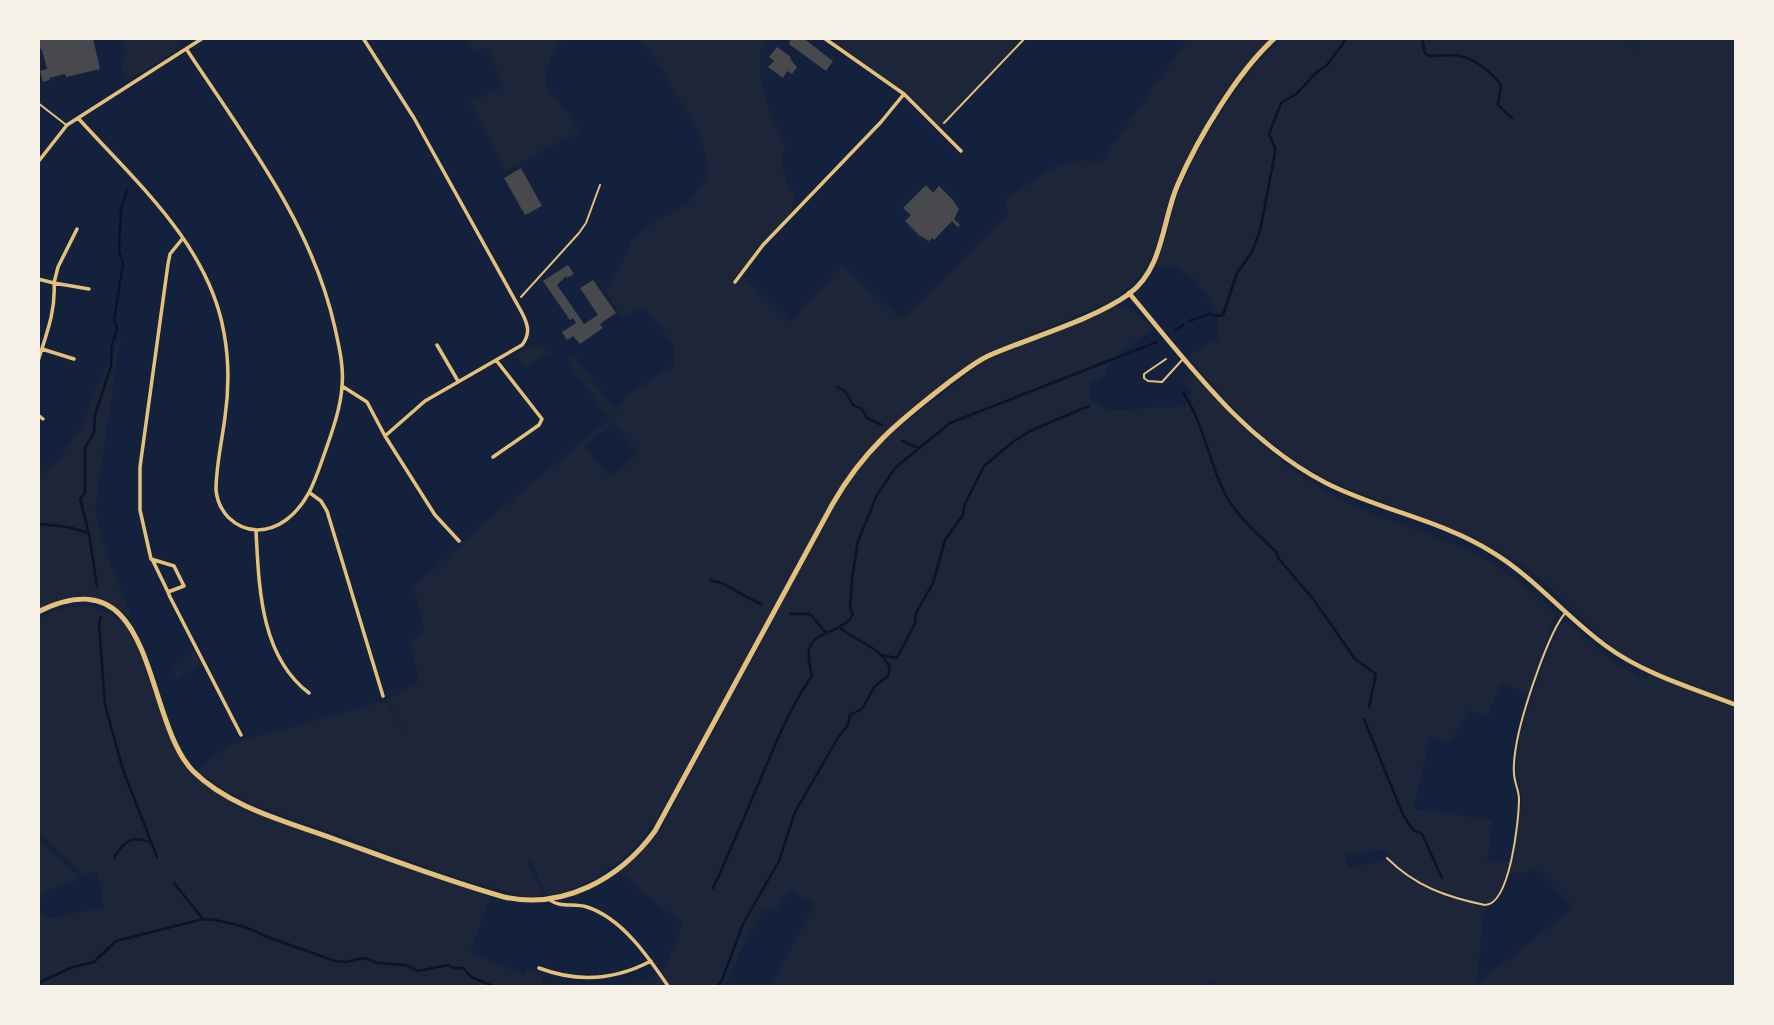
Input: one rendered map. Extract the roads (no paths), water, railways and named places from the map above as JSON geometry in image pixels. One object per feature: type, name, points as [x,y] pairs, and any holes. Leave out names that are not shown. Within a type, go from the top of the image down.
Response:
[{"type":"main road","points":[[38,612],[57,604],[82,600],[102,604],[124,618],[138,637],[166,720],[186,761],[198,776],[235,800],[359,848],[492,893],[522,900],[550,900],[578,891],[617,870],[637,853],[654,831],[836,498],[859,463],[934,394],[984,358],[1083,317],[1129,293],[1152,266],[1178,184],[1207,131],[1248,68],[1275,38]]},
{"type":"street","points":[[38,162],[66,125],[203,38]]},
{"type":"street","points":[[363,38],[414,118],[516,303],[527,324],[528,333],[522,345],[425,401],[385,436]]},
{"type":"street","points":[[824,38],[904,94],[961,151]]},
{"type":"street","points":[[78,118],[152,199],[183,238],[204,271],[214,292],[227,346],[226,404],[216,492],[223,512],[241,527],[256,531],[274,527],[286,520],[310,493],[327,445],[342,386],[341,354],[328,299],[309,250],[276,186],[187,50]]},
{"type":"street","points":[[736,282],[763,245],[881,122],[904,94]]},
{"type":"street","points":[[38,361],[53,307],[58,267],[77,229]]},
{"type":"street","points":[[183,238],[170,254],[168,264],[140,467],[140,510],[151,559],[241,735]]},
{"type":"street","points":[[38,279],[89,289]]},
{"type":"street","points":[[1129,293],[1229,410],[1284,458],[1347,492],[1482,546],[1532,580],[1595,638],[1629,661],[1735,705]]},
{"type":"street","points":[[437,345],[458,381]]},
{"type":"street","points":[[42,349],[74,359]]},
{"type":"street","points":[[493,457],[539,425],[542,419],[496,360]]},
{"type":"street","points":[[342,386],[367,402],[385,436],[435,515],[459,541]]},
{"type":"street","points":[[38,415],[43,419]]},
{"type":"street","points":[[310,493],[321,501],[327,512],[383,696]]},
{"type":"street","points":[[256,531],[258,578],[273,643],[298,682],[309,693]]},
{"type":"street","points":[[151,559],[174,566],[184,586],[168,592]]},
{"type":"street","points":[[550,900],[556,904],[583,906],[596,911],[637,944],[668,986]]},
{"type":"street","points":[[539,968],[563,976],[594,978],[626,972],[651,961]]},
{"type":"lane","points":[[38,103],[66,125]]},
{"type":"lane","points":[[1166,359],[1144,374],[1144,378],[1162,382],[1184,358]]},
{"type":"lane","points":[[1387,858],[1411,880],[1427,888],[1485,905],[1492,904],[1497,899],[1511,861],[1518,809],[1519,796],[1513,767],[1517,740],[1539,670],[1557,625],[1566,612]]},
{"type":"waterway","points":[[1189,321],[1210,314],[1223,315],[1237,273],[1252,252],[1260,231],[1275,153],[1269,134],[1281,103],[1296,94],[1327,65],[1347,38]]},
{"type":"waterway","points":[[1422,38],[1425,54],[1460,56],[1486,69],[1501,85],[1498,105],[1512,118]]},
{"type":"waterway","points":[[89,533],[80,499],[85,493],[85,448],[94,432],[95,415],[111,366],[112,345],[117,328],[114,320],[123,264],[119,251],[121,209],[127,190]]},
{"type":"waterway","points":[[1175,331],[1183,325]]},
{"type":"waterway","points":[[718,986],[743,924],[779,861],[795,812],[848,725],[850,715],[862,709],[875,686],[888,676],[890,668],[880,654],[839,627],[849,621],[853,614],[850,608],[852,578],[858,541],[877,495],[895,468],[950,423],[1157,342]]},
{"type":"waterway","points":[[837,387],[845,391],[853,405],[862,409],[867,418],[882,425]]},
{"type":"waterway","points":[[1183,392],[1196,417],[1219,481],[1230,502],[1248,525],[1276,552],[1355,659],[1376,674],[1369,707]]},
{"type":"waterway","points":[[881,655],[897,658],[915,623],[916,613],[933,583],[945,540],[963,515],[964,506],[984,466],[1032,430],[1089,406]]},
{"type":"waterway","points":[[902,441],[918,448]]},
{"type":"waterway","points":[[39,524],[68,527],[89,533],[97,587]]},
{"type":"waterway","points":[[710,580],[762,604]]},
{"type":"waterway","points":[[790,614],[810,614],[826,633]]},
{"type":"waterway","points":[[101,617],[99,625],[105,705],[123,770],[157,857]]},
{"type":"waterway","points":[[713,888],[784,726],[812,676],[809,657],[811,645],[820,636],[838,628]]},
{"type":"waterway","points":[[1364,719],[1403,815],[1413,830],[1422,834],[1442,878]]},
{"type":"waterway","points":[[114,858],[125,843],[134,839],[152,843]]},
{"type":"waterway","points":[[174,883],[202,918]]},
{"type":"waterway","points":[[38,983],[73,967],[94,962],[116,941],[203,919],[242,926],[335,961],[364,958],[378,963],[406,965],[418,971],[448,965],[463,968],[471,977],[493,986]]}]
